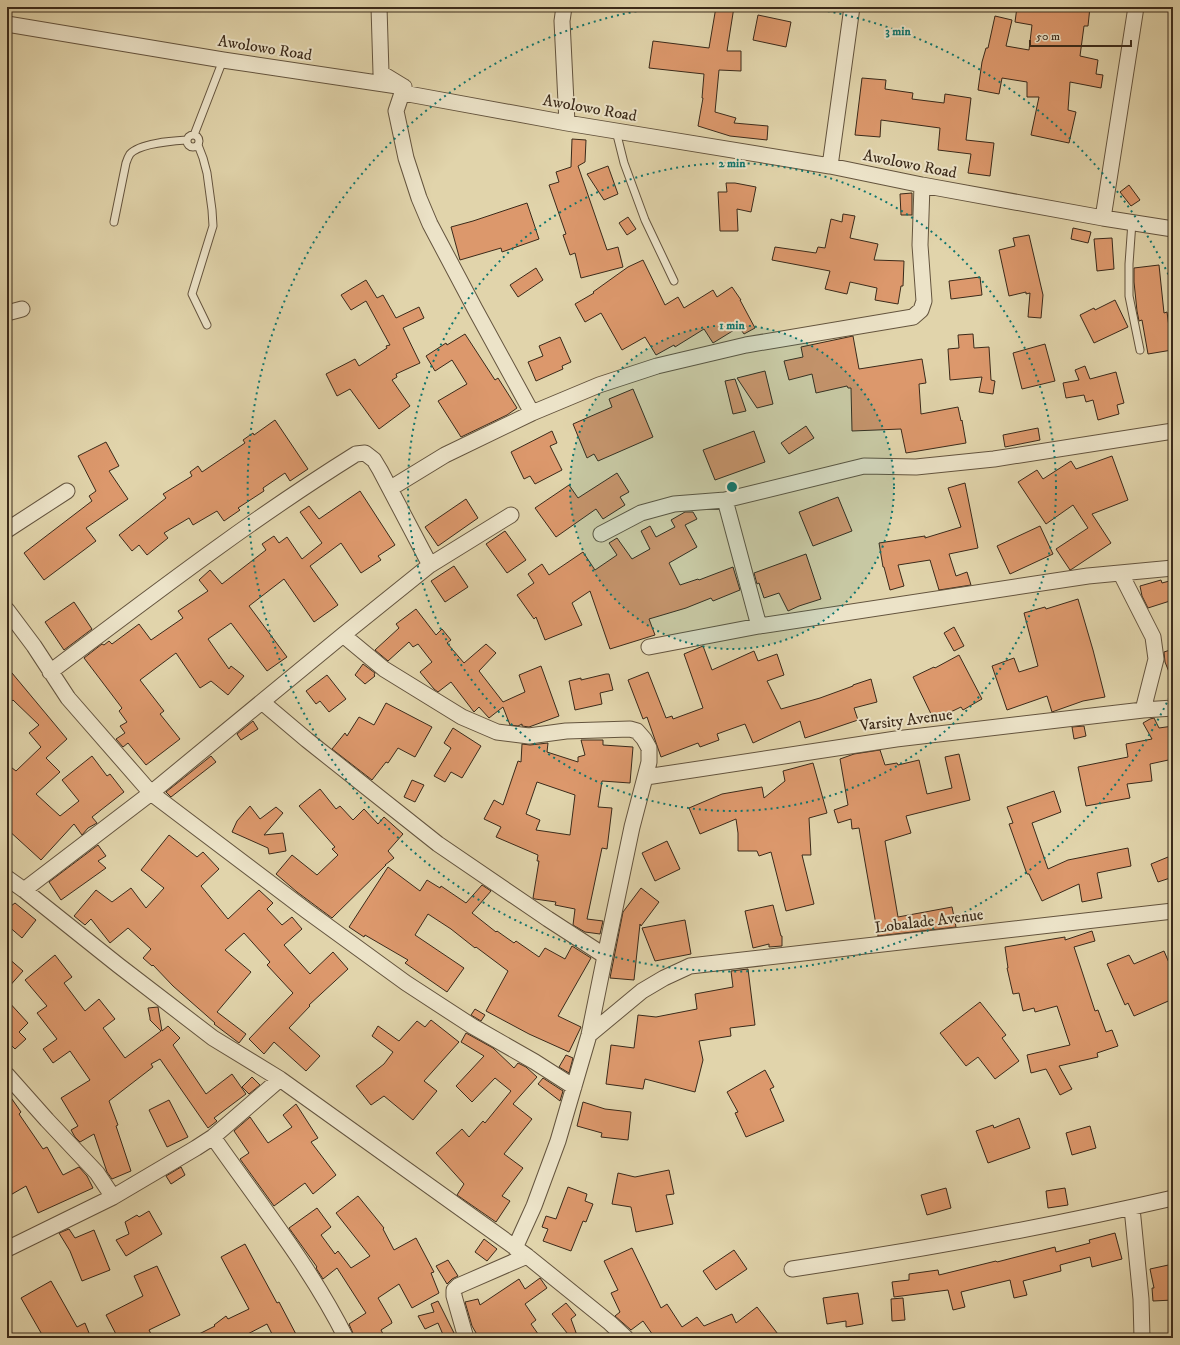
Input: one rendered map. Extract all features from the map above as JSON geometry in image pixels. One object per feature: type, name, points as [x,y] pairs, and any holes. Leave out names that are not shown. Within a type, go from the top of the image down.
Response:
[{"type":"street","points":[[379,7],[381,73],[404,87],[396,111],[406,158],[418,198],[430,224],[475,309],[532,413]]},
{"type":"street","points":[[564,7],[562,21],[568,123]]},
{"type":"street","points":[[830,166],[852,7]]},
{"type":"street","points":[[1103,218],[1136,7]]},
{"type":"street","name":"Awolowo Road","points":[[7,24],[223,60],[404,87],[403,93],[568,123],[830,166],[922,185],[1103,218],[1173,229]]},
{"type":"street","points":[[391,488],[444,455],[532,413],[599,385],[657,366],[746,345],[913,317],[921,310],[924,301],[920,245],[922,185]]},
{"type":"street","points":[[7,313],[22,309]]},
{"type":"street","points":[[601,534],[641,514],[674,504],[726,500],[864,466],[916,467],[994,459],[1173,431]]},
{"type":"street","points":[[50,672],[172,580],[284,500],[356,454],[365,453],[374,460],[391,488],[430,565]]},
{"type":"street","points":[[7,530],[67,491]]},
{"type":"street","points":[[726,500],[759,626]]},
{"type":"street","points":[[24,890],[151,793],[430,565],[510,515]]},
{"type":"street","points":[[649,647],[759,626],[1080,578],[1173,568]]},
{"type":"street","points":[[1121,574],[1153,637],[1156,659],[1143,710]]},
{"type":"street","points":[[7,610],[34,646],[68,698],[151,793],[307,911],[406,983],[472,1026],[535,1062],[574,1087]]},
{"type":"street","points":[[343,635],[384,669],[462,717],[497,732],[529,736],[566,731],[630,729],[642,735],[649,748],[649,762],[646,777],[632,827],[589,1035],[574,1087],[555,1148],[534,1206],[521,1252],[458,1286],[454,1290],[454,1296],[466,1338]]},
{"type":"street","points":[[262,702],[307,740],[438,844],[605,956]]},
{"type":"street","name":"Varsity Avenue","points":[[646,777],[896,738],[1143,710],[1173,708]]},
{"type":"street","points":[[7,878],[213,1038],[280,1079],[521,1252],[610,1323],[626,1338]]},
{"type":"street","name":"Lobalade Avenue","points":[[589,1035],[642,990],[690,966],[1173,911]]},
{"type":"street","points":[[7,1075],[97,1173],[113,1197]]},
{"type":"street","points":[[7,1249],[113,1197],[213,1137],[280,1079]]},
{"type":"street","points":[[213,1137],[301,1261],[346,1338]]},
{"type":"street","points":[[792,1268],[886,1255],[952,1243],[1132,1208],[1173,1198]]},
{"type":"street","points":[[1132,1208],[1142,1299],[1142,1338]]},
{"type":"lane","points":[[114,222],[126,163],[130,155],[142,147],[187,140],[191,135],[194,135],[223,60]]},
{"type":"lane","points":[[616,131],[624,163],[645,220],[674,281]]},
{"type":"lane","points":[[194,135],[199,139],[198,145],[207,173],[213,226],[192,294],[207,325]]},
{"type":"lane","points":[[187,140],[189,146],[192,147],[198,145]]},
{"type":"lane","points":[[1132,222],[1129,264],[1129,296],[1140,350]]},
{"type":"building","points":[[716,7],[734,7],[727,51],[741,51],[741,71],[719,70],[715,112],[736,118],[734,123],[768,126],[767,140],[730,136],[698,126],[703,98],[704,74],[649,68],[653,41],[709,48]]},
{"type":"building","points":[[1017,7],[1090,7],[1088,26],[1084,26],[1080,56],[1098,60],[1096,74],[1103,75],[1101,88],[1070,82],[1068,110],[1076,112],[1069,143],[1031,135],[1039,97],[1027,97],[1027,82],[1002,78],[999,94],[978,90],[982,62],[986,48],[988,48],[995,16],[1012,20],[1006,46],[1029,50],[1032,25],[1015,22]]},
{"type":"building","points":[[758,15],[791,22],[786,47],[753,40]]},
{"type":"building","points":[[862,78],[886,80],[885,89],[913,93],[912,99],[944,103],[945,94],[971,98],[966,140],[994,143],[990,176],[968,173],[971,154],[938,150],[940,128],[881,120],[880,137],[855,135]]},
{"type":"building","points":[[572,139],[586,140],[585,162],[578,166],[607,250],[618,247],[623,267],[581,278],[575,253],[570,255],[563,235],[566,234],[549,185],[559,182],[556,172],[571,167]]},
{"type":"building","points":[[608,166],[618,194],[604,200],[587,174]]},
{"type":"building","points":[[726,183],[756,187],[751,212],[737,209],[738,231],[720,231],[718,192],[727,192]]},
{"type":"building","points":[[1129,185],[1140,200],[1131,206],[1120,192]]},
{"type":"building","points":[[912,193],[912,215],[901,215],[900,194]]},
{"type":"building","points":[[527,203],[539,239],[502,252],[501,248],[460,260],[451,227]]},
{"type":"building","points":[[843,214],[855,216],[850,238],[878,244],[874,260],[904,261],[903,286],[901,286],[898,304],[875,300],[877,288],[850,282],[847,294],[825,289],[830,271],[772,260],[775,247],[816,253],[818,247],[825,248],[831,219],[842,222]]},
{"type":"building","points":[[628,217],[636,229],[627,235],[619,223]]},
{"type":"building","points":[[1073,228],[1091,232],[1088,243],[1071,239]]},
{"type":"building","points":[[1029,235],[1043,295],[1041,318],[1028,317],[1030,293],[1026,294],[1026,292],[1009,296],[999,250],[1015,246],[1013,238]]},
{"type":"building","points":[[1112,238],[1114,269],[1097,271],[1094,239]]},
{"type":"building","points":[[643,260],[665,305],[678,297],[684,308],[713,290],[717,297],[732,287],[741,300],[755,328],[744,334],[739,327],[713,343],[704,329],[675,347],[674,345],[656,355],[645,337],[622,350],[601,313],[585,322],[575,304],[594,293],[593,292],[628,267]]},
{"type":"building","points":[[1159,265],[1164,313],[1167,312],[1172,350],[1148,354],[1142,320],[1139,321],[1137,311],[1134,268]]},
{"type":"building","points":[[536,268],[543,280],[518,297],[510,285]]},
{"type":"building","points":[[980,277],[982,295],[951,299],[949,281]]},
{"type":"building","points":[[366,280],[377,298],[383,295],[396,318],[419,307],[424,318],[403,328],[420,363],[396,374],[397,377],[392,380],[410,406],[379,429],[350,389],[337,396],[326,374],[355,359],[359,366],[387,348],[386,346],[390,345],[366,301],[351,310],[341,295]]},
{"type":"building","points":[[1115,300],[1128,327],[1094,343],[1080,315],[1094,308],[1095,310]]},
{"type":"building","points":[[465,334],[495,380],[498,378],[517,408],[507,415],[461,437],[438,401],[467,384],[452,360],[435,371],[426,356],[446,343],[447,345]]},
{"type":"building","points":[[973,334],[974,348],[989,347],[991,380],[995,381],[993,394],[979,392],[982,377],[950,380],[948,349],[959,348],[958,335]]},
{"type":"building","points":[[853,336],[859,369],[922,359],[926,383],[919,384],[921,414],[958,407],[966,443],[906,453],[901,429],[852,431],[851,388],[848,388],[847,386],[816,393],[812,374],[789,380],[784,361],[803,357],[801,347]]},
{"type":"building","points":[[560,337],[571,362],[562,366],[563,369],[536,381],[528,362],[543,356],[539,346]]},
{"type":"building","points":[[1045,344],[1055,381],[1022,389],[1013,353]]},
{"type":"building","points":[[1085,366],[1090,379],[1116,372],[1124,403],[1117,405],[1119,414],[1098,420],[1093,400],[1086,402],[1084,395],[1066,398],[1063,383],[1079,380],[1075,370]]},
{"type":"building","points":[[765,371],[773,404],[757,408],[737,378]]},
{"type":"building","points":[[735,379],[746,411],[733,414],[725,381]]},
{"type":"building","points":[[633,389],[653,437],[598,461],[594,454],[587,458],[573,424],[612,407],[609,399]]},
{"type":"building","points":[[275,420],[308,469],[290,481],[285,473],[263,488],[264,491],[238,508],[240,510],[224,521],[217,511],[193,525],[189,518],[164,533],[168,538],[147,555],[139,545],[132,551],[119,535],[166,498],[163,494],[192,476],[190,472],[198,466],[202,472],[245,443],[243,440],[253,433],[254,435]]},
{"type":"building","points":[[806,426],[814,438],[789,454],[781,443]]},
{"type":"building","points":[[1038,428],[1040,440],[1005,447],[1003,435]]},
{"type":"building","points":[[552,431],[557,443],[550,446],[562,470],[535,484],[530,476],[524,479],[511,452]]},
{"type":"building","points":[[754,431],[765,462],[715,480],[703,450]]},
{"type":"building","points":[[106,442],[119,466],[109,471],[128,499],[86,528],[96,541],[44,580],[24,553],[92,501],[89,496],[96,491],[78,456]]},
{"type":"building","points":[[1112,456],[1128,500],[1092,514],[1111,543],[1070,570],[1056,549],[1088,528],[1073,505],[1046,524],[1018,482],[1037,470],[1043,479],[1071,461],[1076,469]]},
{"type":"building","points":[[617,473],[629,492],[620,497],[625,505],[603,519],[596,509],[556,537],[535,508],[569,485],[578,498]]},
{"type":"building","points":[[965,483],[978,548],[949,554],[956,576],[967,572],[971,585],[939,590],[930,560],[898,565],[904,586],[890,590],[883,567],[879,543],[925,536],[925,538],[961,527],[948,488]]},
{"type":"building","points":[[360,491],[395,545],[378,556],[381,560],[361,573],[341,543],[310,566],[338,605],[314,622],[284,579],[249,606],[287,657],[267,671],[231,623],[208,639],[229,669],[231,666],[244,676],[228,695],[211,681],[200,688],[176,653],[140,680],[164,711],[160,714],[180,739],[146,765],[128,743],[123,747],[116,739],[125,733],[120,726],[127,722],[119,711],[122,708],[84,658],[102,644],[104,645],[109,641],[112,644],[139,624],[151,640],[183,618],[178,611],[208,591],[199,580],[210,570],[222,584],[266,550],[262,544],[274,536],[279,543],[287,537],[302,559],[322,543],[300,512],[309,506],[319,519]]},
{"type":"building","points":[[838,497],[852,531],[813,546],[799,512]]},
{"type":"building","points":[[466,499],[478,518],[438,546],[425,527]]},
{"type":"building","points":[[685,512],[693,512],[697,519],[685,525],[697,547],[669,563],[680,585],[698,579],[699,580],[733,567],[740,590],[713,601],[711,598],[686,608],[649,619],[655,635],[610,649],[590,591],[572,603],[582,625],[545,640],[536,617],[534,619],[517,595],[534,583],[528,574],[542,564],[549,575],[583,552],[595,570],[617,555],[609,543],[617,538],[632,559],[650,549],[641,531],[650,526],[656,537],[675,527],[671,520]]},
{"type":"building","points":[[1040,526],[1053,554],[1010,574],[997,546]]},
{"type":"building","points":[[505,531],[526,560],[507,573],[486,544]]},
{"type":"building","points":[[806,554],[821,599],[788,611],[779,593],[764,598],[759,583],[757,584],[754,573]]},
{"type":"building","points":[[454,566],[468,587],[445,602],[431,581]]},
{"type":"building","points":[[1161,580],[1162,583],[1173,580],[1173,600],[1148,608],[1142,596],[1140,586]]},
{"type":"building","points":[[1078,599],[1105,697],[1083,701],[1052,712],[1047,696],[1007,710],[992,666],[1014,658],[1019,672],[1038,666],[1024,613],[1045,607],[1046,609]]},
{"type":"building","points":[[74,602],[92,629],[64,650],[45,622]]},
{"type":"building","points":[[416,609],[436,635],[442,629],[451,640],[447,643],[464,663],[486,644],[496,653],[479,671],[503,702],[525,692],[519,675],[541,666],[559,716],[529,727],[522,726],[522,724],[518,726],[510,725],[503,707],[489,718],[479,707],[474,712],[451,682],[438,692],[420,672],[432,662],[418,644],[413,647],[409,642],[388,661],[375,650],[399,628],[396,624]]},
{"type":"building","points":[[954,627],[964,646],[954,651],[944,633]]},
{"type":"building","points":[[703,646],[712,670],[754,651],[758,661],[777,654],[784,675],[767,681],[781,709],[820,698],[871,679],[877,702],[854,708],[858,720],[805,738],[800,721],[753,743],[745,724],[717,734],[719,740],[700,747],[698,743],[661,757],[647,717],[643,719],[628,680],[648,672],[666,718],[672,716],[673,719],[703,708],[684,654]]},
{"type":"building","points":[[1173,649],[1173,682],[1165,662],[1164,652]]},
{"type":"building","points":[[959,655],[982,699],[963,710],[961,707],[934,720],[913,677],[934,667],[935,668]]},
{"type":"building","points":[[363,664],[375,673],[375,676],[365,684],[355,675]]},
{"type":"building","points":[[7,667],[67,739],[46,758],[60,772],[36,794],[60,816],[79,801],[62,780],[92,756],[107,776],[110,774],[124,792],[92,817],[97,823],[88,828],[82,835],[74,824],[41,860],[7,829],[7,764],[16,771],[41,747],[29,733],[39,725],[13,700],[7,705]]},
{"type":"building","points":[[609,674],[613,690],[600,693],[602,704],[575,710],[569,681],[581,678],[581,680]]},
{"type":"building","points":[[327,675],[346,699],[329,712],[320,701],[316,704],[306,691]]},
{"type":"building","points":[[386,703],[432,727],[415,757],[398,748],[388,763],[386,762],[372,780],[332,749],[345,733],[347,736],[359,717],[374,725]]},
{"type":"building","points":[[1154,718],[1159,728],[1173,726],[1173,759],[1150,764],[1152,781],[1127,784],[1130,798],[1086,806],[1078,767],[1128,757],[1126,744],[1152,739],[1143,723]]},
{"type":"building","points":[[253,721],[258,729],[241,740],[237,734]]},
{"type":"building","points":[[1084,726],[1086,736],[1074,739],[1072,727]]},
{"type":"building","points":[[453,728],[481,746],[462,778],[451,772],[445,782],[434,776],[451,748],[444,743]]},
{"type":"building","points":[[581,740],[603,740],[603,745],[633,747],[630,783],[602,781],[598,807],[612,808],[607,849],[602,848],[587,919],[603,921],[600,934],[585,932],[573,925],[575,909],[555,905],[556,902],[533,898],[539,861],[537,861],[538,855],[496,837],[501,827],[484,819],[494,800],[503,805],[518,761],[521,762],[522,744],[530,745],[548,743],[547,752],[578,762],[578,757],[585,755]],"holes":[[[537,782],[575,795],[570,835],[536,830],[540,820],[526,814]]]},
{"type":"building","points":[[880,750],[885,765],[897,763],[898,765],[919,760],[927,794],[952,788],[945,757],[959,754],[970,800],[906,816],[911,833],[885,841],[898,917],[952,907],[956,927],[878,936],[859,828],[852,829],[851,819],[838,823],[834,810],[848,805],[840,759],[854,754]]},
{"type":"building","points":[[211,756],[216,762],[171,797],[166,792]]},
{"type":"building","points":[[813,763],[827,813],[809,818],[811,855],[802,855],[814,904],[786,911],[771,852],[759,856],[757,851],[738,851],[736,819],[700,834],[689,808],[722,794],[762,787],[764,798],[785,781],[783,771]]},
{"type":"building","points":[[412,780],[424,785],[415,802],[404,797]]},
{"type":"building","points":[[320,789],[336,809],[340,806],[353,820],[364,809],[378,824],[384,817],[403,834],[388,851],[394,858],[385,865],[332,918],[276,874],[292,855],[317,875],[338,855],[332,849],[335,847],[299,806]]},
{"type":"building","points":[[1054,791],[1061,812],[1032,823],[1048,869],[1068,860],[1128,848],[1131,866],[1097,873],[1102,898],[1082,902],[1079,884],[1042,901],[1029,874],[1027,874],[1009,824],[1013,823],[1007,807]]},
{"type":"building","points":[[250,806],[260,819],[276,807],[283,813],[264,835],[283,833],[286,851],[269,854],[268,848],[232,832],[237,821]]},
{"type":"building","points":[[169,835],[197,857],[203,852],[219,869],[201,886],[228,919],[259,890],[273,903],[267,909],[282,925],[292,917],[302,929],[284,945],[310,974],[333,952],[348,969],[309,1005],[310,1006],[289,1028],[320,1056],[306,1071],[274,1042],[264,1054],[249,1039],[293,993],[267,965],[270,962],[244,933],[225,950],[251,972],[217,1012],[246,1034],[239,1043],[214,1024],[215,1023],[173,986],[153,965],[152,966],[143,958],[151,949],[128,928],[110,943],[91,919],[85,925],[74,916],[96,890],[112,902],[131,888],[146,908],[164,888],[141,870]]},
{"type":"building","points":[[667,841],[680,869],[655,881],[642,853]]},
{"type":"building","points":[[98,845],[106,856],[98,861],[106,868],[61,900],[49,882]]},
{"type":"building","points":[[1173,855],[1173,877],[1158,882],[1151,864]]},
{"type":"building","points":[[388,867],[420,891],[427,880],[440,888],[441,886],[466,903],[482,885],[491,891],[472,913],[496,932],[497,931],[514,943],[516,941],[539,957],[545,948],[565,959],[572,946],[591,958],[558,1016],[581,1027],[569,1052],[529,1034],[486,1011],[508,971],[428,914],[415,935],[464,968],[447,992],[405,963],[408,960],[365,935],[364,937],[349,927]]},
{"type":"building","points":[[641,888],[659,902],[641,926],[640,924],[634,980],[610,978],[623,912]]},
{"type":"building","points":[[15,903],[36,920],[22,938],[7,925],[7,909]]},
{"type":"building","points":[[773,905],[782,936],[782,946],[769,947],[769,944],[753,948],[745,911]]},
{"type":"building","points":[[685,920],[691,954],[655,961],[642,928]]},
{"type":"building","points":[[1092,931],[1095,941],[1074,947],[1095,1011],[1098,1010],[1106,1032],[1112,1030],[1118,1046],[1097,1053],[1098,1057],[1059,1066],[1072,1089],[1060,1095],[1046,1069],[1031,1073],[1027,1055],[1070,1045],[1057,1006],[1035,1012],[1034,1008],[1023,1011],[1019,993],[1013,994],[1007,968],[1005,947],[1065,937],[1065,940]]},
{"type":"building","points":[[1164,951],[1173,972],[1173,999],[1134,1016],[1128,1003],[1125,1005],[1107,964],[1129,955],[1134,964]]},
{"type":"building","points":[[55,955],[72,977],[64,983],[85,1011],[99,999],[115,1019],[103,1028],[125,1058],[161,1031],[150,1020],[148,1008],[158,1007],[162,1031],[168,1026],[180,1038],[173,1045],[206,1094],[232,1074],[246,1094],[214,1118],[217,1121],[208,1128],[160,1059],[151,1064],[153,1067],[109,1101],[118,1125],[116,1126],[131,1171],[112,1179],[107,1172],[94,1134],[80,1142],[75,1137],[71,1130],[78,1126],[61,1098],[90,1080],[70,1051],[53,1063],[43,1049],[57,1039],[37,1013],[47,1006],[25,980]]},
{"type":"building","points":[[7,957],[23,971],[7,989]]},
{"type":"building","points":[[748,969],[755,1025],[730,1028],[731,1036],[699,1041],[703,1060],[695,1092],[645,1079],[643,1089],[606,1084],[611,1045],[634,1048],[638,1015],[656,1017],[697,1009],[695,994],[733,987],[731,971]]},
{"type":"building","points":[[7,1000],[28,1023],[19,1032],[26,1039],[15,1049],[8,1042],[7,1043]]},
{"type":"building","points":[[980,1002],[1006,1035],[1002,1038],[1019,1061],[995,1079],[978,1057],[966,1066],[940,1033]]},
{"type":"building","points":[[475,1009],[485,1015],[481,1021],[471,1015]]},
{"type":"building","points":[[431,1020],[459,1042],[424,1081],[437,1091],[413,1120],[384,1096],[371,1105],[356,1086],[384,1064],[393,1052],[372,1036],[378,1026],[399,1041],[417,1021],[425,1027]]},
{"type":"building","points":[[466,1033],[493,1048],[514,1068],[518,1063],[526,1067],[537,1077],[513,1104],[532,1119],[504,1154],[523,1168],[502,1196],[510,1201],[496,1222],[457,1195],[464,1184],[436,1153],[462,1129],[469,1137],[483,1121],[485,1123],[511,1091],[495,1078],[472,1102],[456,1086],[484,1056],[461,1042]]},
{"type":"building","points":[[566,1055],[573,1058],[569,1073],[559,1067]]},
{"type":"building","points":[[765,1070],[774,1087],[770,1089],[784,1121],[746,1137],[735,1113],[738,1112],[727,1092]]},
{"type":"building","points":[[252,1077],[260,1085],[249,1094],[242,1087]]},
{"type":"building","points":[[543,1078],[563,1091],[560,1101],[538,1084]]},
{"type":"building","points":[[7,1092],[21,1112],[19,1114],[43,1149],[47,1147],[63,1175],[79,1167],[87,1176],[93,1188],[38,1213],[26,1186],[7,1197]]},
{"type":"building","points":[[169,1100],[188,1137],[167,1147],[149,1110]]},
{"type":"building","points":[[583,1102],[605,1109],[631,1112],[628,1140],[601,1137],[602,1133],[577,1126]]},
{"type":"building","points":[[296,1104],[318,1138],[311,1142],[336,1175],[313,1194],[305,1183],[274,1206],[240,1159],[249,1153],[234,1131],[250,1117],[268,1143],[292,1127],[283,1115]]},
{"type":"building","points":[[1019,1118],[1030,1148],[988,1163],[976,1131],[993,1125],[994,1128]]},
{"type":"building","points":[[1090,1126],[1096,1148],[1072,1155],[1066,1133]]},
{"type":"building","points":[[181,1167],[185,1175],[171,1184],[166,1176]]},
{"type":"building","points":[[669,1170],[674,1194],[666,1195],[673,1224],[636,1232],[631,1207],[612,1204],[618,1173],[635,1177]]},
{"type":"building","points":[[568,1187],[587,1194],[585,1201],[593,1204],[586,1222],[583,1221],[571,1251],[543,1241],[548,1229],[542,1227],[546,1216],[556,1219]]},
{"type":"building","points":[[946,1188],[951,1208],[927,1215],[921,1195]]},
{"type":"building","points":[[1065,1188],[1068,1205],[1048,1208],[1046,1191]]},
{"type":"building","points":[[358,1196],[384,1228],[383,1229],[394,1250],[416,1238],[434,1272],[431,1273],[439,1293],[412,1308],[399,1284],[378,1298],[392,1323],[381,1330],[385,1338],[355,1338],[349,1324],[366,1313],[337,1268],[323,1279],[316,1268],[317,1267],[289,1228],[317,1208],[331,1227],[321,1235],[335,1254],[338,1251],[351,1268],[370,1256],[336,1213]]},
{"type":"building","points":[[149,1211],[162,1234],[126,1256],[116,1240],[129,1234],[125,1222],[137,1215],[139,1217]]},
{"type":"building","points":[[69,1229],[75,1238],[94,1230],[110,1270],[82,1281],[70,1251],[59,1233]]},
{"type":"building","points":[[1115,1233],[1122,1259],[1092,1267],[1090,1257],[1060,1265],[1061,1271],[1023,1281],[1027,1295],[1014,1298],[1010,1280],[961,1292],[965,1307],[953,1310],[948,1290],[894,1297],[892,1282],[909,1280],[909,1274],[938,1270],[939,1275],[1055,1247],[1056,1252],[1090,1243],[1089,1240]]},
{"type":"building","points":[[484,1239],[497,1249],[487,1261],[475,1252]]},
{"type":"building","points":[[245,1244],[298,1338],[274,1338],[267,1324],[240,1338],[191,1338],[215,1326],[214,1325],[226,1316],[228,1319],[249,1309],[221,1257]]},
{"type":"building","points":[[632,1248],[661,1308],[667,1304],[682,1327],[697,1317],[704,1326],[732,1314],[736,1323],[757,1307],[781,1338],[655,1338],[643,1321],[631,1330],[615,1316],[620,1312],[611,1293],[618,1290],[604,1261]]},
{"type":"building","points":[[734,1250],[747,1269],[716,1290],[703,1271]]},
{"type":"building","points":[[448,1260],[458,1276],[447,1284],[436,1266]]},
{"type":"building","points":[[1173,1264],[1173,1300],[1153,1301],[1152,1288],[1154,1288],[1150,1269]]},
{"type":"building","points":[[157,1266],[180,1315],[149,1330],[153,1338],[118,1338],[106,1315],[143,1296],[134,1276]]},
{"type":"building","points":[[540,1278],[547,1288],[525,1304],[536,1320],[531,1324],[541,1338],[479,1338],[472,1326],[465,1302],[478,1299],[480,1305],[519,1279],[525,1289]]},
{"type":"building","points":[[51,1281],[77,1327],[85,1323],[91,1338],[44,1338],[21,1298]]},
{"type":"building","points":[[858,1293],[863,1324],[846,1327],[846,1321],[827,1324],[823,1298]]},
{"type":"building","points":[[903,1298],[905,1320],[892,1321],[891,1299]]},
{"type":"building","points":[[438,1301],[454,1333],[444,1337],[438,1323],[425,1329],[418,1316],[434,1312],[431,1304]]},
{"type":"building","points":[[566,1303],[576,1315],[571,1319],[578,1338],[571,1338],[552,1314]]}]
